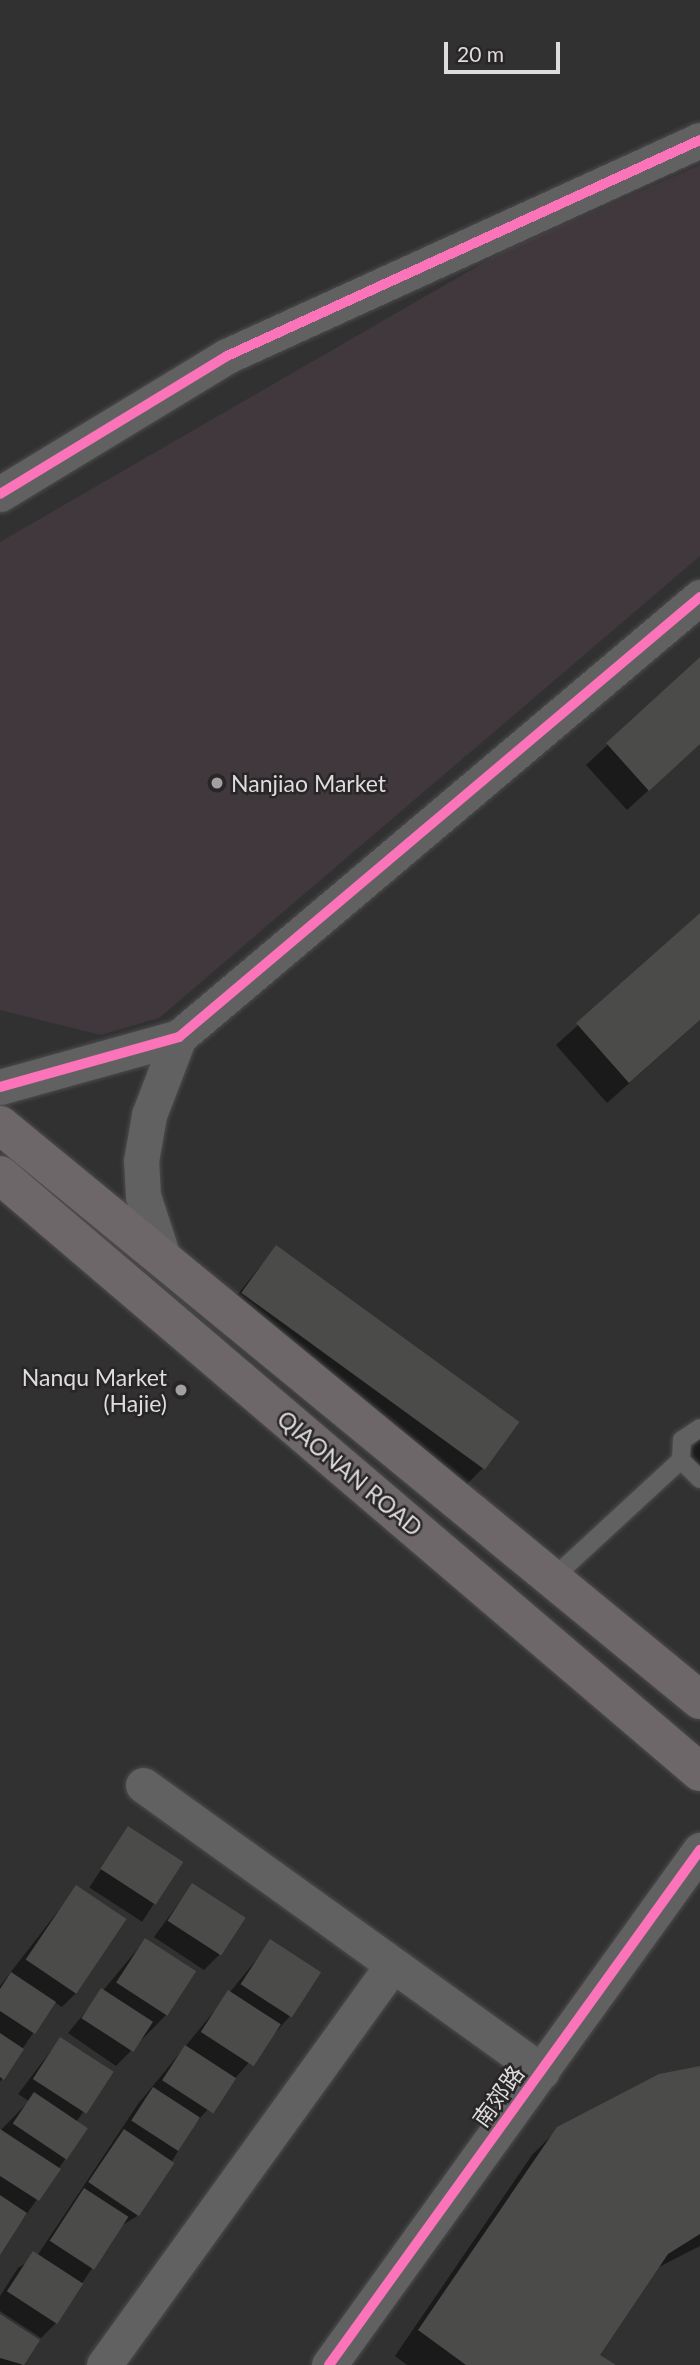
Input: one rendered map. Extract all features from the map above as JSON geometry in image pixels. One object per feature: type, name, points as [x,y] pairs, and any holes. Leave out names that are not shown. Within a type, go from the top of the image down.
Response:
[{"type":"main road","name":"QIAONAN ROAD","points":[[0,1125],[162,1254],[700,1700]]},
{"type":"main road","name":"QIAONAN ROAD","points":[[0,1175],[700,1772]]},
{"type":"street","points":[[0,494],[227,356],[700,140]]},
{"type":"street","points":[[0,1087],[179,1037],[700,597]]},
{"type":"street","points":[[162,1254],[144,1196],[141,1161],[149,1115],[179,1037]]},
{"type":"street","points":[[143,1786],[542,2071]]},
{"type":"street","name":"南郊路","points":[[329,2365],[700,1850]]},
{"type":"street","points":[[104,2365],[392,1965]]},
{"type":"lane","points":[[553,1578],[681,1460],[682,1440],[700,1428]]},
{"type":"lane","points":[[681,1460],[700,1479]]},
{"type":"shaded area","name":"Nanjiao Market","points":[[700,165],[700,556],[159,1018],[101,1035],[0,1010],[0,542],[502,252]]},
{"type":"building","points":[[700,657],[700,744],[649,791],[606,743]]},
{"type":"building","points":[[700,913],[700,1020],[629,1083],[576,1023]]},
{"type":"building","points":[[276,1245],[520,1422],[485,1470],[241,1293]]},
{"type":"building","points":[[128,1826],[183,1862],[156,1905],[100,1869]]},
{"type":"building","points":[[192,1883],[246,1918],[221,1956],[167,1921]]},
{"type":"building","points":[[76,1885],[127,1919],[76,1994],[26,1960]]},
{"type":"building","points":[[145,1938],[196,1971],[167,2016],[116,1982]]},
{"type":"building","points":[[270,1939],[321,1972],[292,2018],[241,1984]]},
{"type":"building","points":[[11,1972],[56,2002],[35,2034],[0,2011],[0,1989]]},
{"type":"building","points":[[101,1988],[153,2022],[133,2052],[81,2018]]},
{"type":"building","points":[[228,1990],[281,2024],[254,2066],[201,2032]]},
{"type":"building","points":[[0,2033],[24,2049],[4,2080],[0,2077]]},
{"type":"building","points":[[60,2037],[114,2072],[86,2114],[33,2079]]},
{"type":"building","points":[[185,2045],[236,2078],[213,2113],[162,2080]]},
{"type":"building","points":[[700,2066],[700,2234],[668,2254],[600,2355],[616,2365],[466,2365],[418,2330],[557,2127],[659,2074]]},
{"type":"building","points":[[153,2087],[200,2117],[178,2151],[131,2121]]},
{"type":"building","points":[[34,2092],[88,2128],[67,2160],[13,2124]]},
{"type":"building","points":[[0,2129],[61,2169],[39,2201],[0,2176]]},
{"type":"building","points":[[124,2129],[175,2163],[139,2216],[88,2182]]},
{"type":"building","points":[[84,2188],[128,2217],[94,2270],[50,2241]]},
{"type":"building","points":[[0,2195],[27,2213],[0,2255]]},
{"type":"building","points":[[33,2251],[83,2284],[57,2324],[7,2291]]},
{"type":"building","points":[[0,2314],[40,2340],[24,2365],[0,2358]]},
{"type":"cycle path","points":[[0,494],[227,356],[700,140]]},
{"type":"cycle path","points":[[0,1087],[179,1037],[700,597]]},
{"type":"cycle path","points":[[329,2365],[700,1850]]},
{"type":"place","name":"Nanjiao Market","points":[[217,783]]},
{"type":"place","name":"Nanqu Market (Hajie)","points":[[181,1390]]}]
